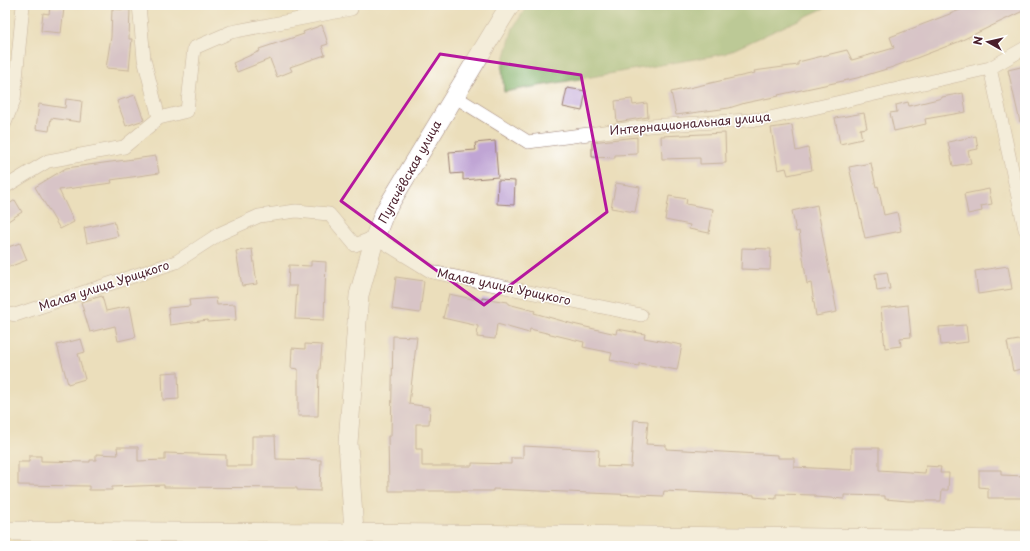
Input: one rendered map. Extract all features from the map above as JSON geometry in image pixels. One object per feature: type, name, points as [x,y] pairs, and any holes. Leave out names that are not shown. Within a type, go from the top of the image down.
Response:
[{"type":"main road","name":"Пугачёвская улица","points":[[355,539],[349,436],[359,295],[375,237],[385,211],[510,5]]},
{"type":"main road","points":[[5,532],[355,539],[814,542],[1025,540]]},
{"type":"street","points":[[5,123],[14,100],[23,5]]},
{"type":"street","points":[[139,5],[144,59],[158,118]]},
{"type":"street","points":[[5,187],[48,161],[124,147],[158,118],[187,110],[194,48],[231,32],[351,7]]},
{"type":"street","name":"Интернациональная улица","points":[[454,96],[528,142],[649,126],[765,119],[990,68],[1025,48]]},
{"type":"street","points":[[990,68],[1025,229]]},
{"type":"street","name":"Малая улица Урицкого","points":[[5,313],[15,315],[176,262],[219,234],[259,216],[296,211],[329,214],[355,245],[375,237],[432,272],[641,315]]},
{"type":"highlighted area","points":[[440,54],[581,75],[607,212],[484,305],[341,201]]},
{"type":"green space","points":[[528,5],[831,5],[724,54],[504,92],[502,67],[513,28]]},
{"type":"building","points":[[973,5],[1025,5],[1025,10],[958,42],[893,67],[857,78],[778,95],[779,96],[729,108],[676,115],[671,92],[755,73],[754,71],[798,65],[798,62],[847,50],[852,60],[894,48],[890,37]]},
{"type":"building","points":[[50,7],[64,8],[61,33],[41,31],[43,13],[49,14]]},
{"type":"building","points":[[112,9],[130,10],[129,39],[132,39],[129,70],[106,68],[111,37]]},
{"type":"building","points":[[322,25],[328,44],[322,46],[325,55],[290,67],[292,71],[277,77],[270,59],[237,72],[233,63],[260,51],[259,49],[304,34],[303,32]]},
{"type":"building","points":[[1025,66],[1025,122],[1020,122],[1008,70]]},
{"type":"building","points":[[567,88],[586,91],[582,111],[563,107]]},
{"type":"building","points":[[963,93],[966,112],[925,119],[926,124],[894,131],[890,113],[897,112],[896,105],[908,102],[909,106]]},
{"type":"building","points":[[135,95],[144,120],[126,126],[117,101]]},
{"type":"building","points":[[66,99],[82,101],[80,122],[51,118],[49,131],[36,129],[39,104],[65,108]]},
{"type":"building","points":[[632,99],[633,105],[647,103],[648,117],[617,122],[615,101]]},
{"type":"building","points":[[864,113],[867,128],[860,129],[862,139],[840,144],[835,118]]},
{"type":"building","points":[[792,125],[796,151],[808,148],[812,170],[788,175],[786,168],[778,170],[771,128]]},
{"type":"building","points":[[725,133],[726,163],[700,164],[700,158],[662,159],[661,136]]},
{"type":"building","points":[[976,136],[978,149],[968,151],[971,163],[953,166],[948,142]]},
{"type":"building","points":[[637,137],[637,154],[615,155],[615,158],[592,157],[592,142]]},
{"type":"building","points":[[495,141],[498,177],[463,180],[463,173],[451,174],[449,152],[476,150],[475,143]]},
{"type":"building","points":[[156,156],[159,173],[111,180],[112,183],[59,190],[74,222],[60,229],[35,187],[66,168]]},
{"type":"building","points":[[871,163],[876,187],[878,186],[884,215],[897,212],[901,231],[865,238],[849,167]]},
{"type":"building","points":[[498,180],[515,181],[514,205],[497,204]]},
{"type":"building","points":[[616,183],[640,187],[635,212],[611,208]]},
{"type":"building","points":[[989,189],[992,204],[981,206],[982,211],[968,214],[964,194]]},
{"type":"building","points":[[669,196],[687,199],[686,204],[713,209],[709,233],[689,229],[690,225],[665,220]]},
{"type":"building","points":[[15,200],[22,212],[5,223],[5,207]]},
{"type":"building","points":[[817,205],[837,312],[816,316],[811,283],[807,284],[799,231],[796,232],[792,211]]},
{"type":"building","points":[[114,221],[118,236],[87,243],[84,228]]},
{"type":"building","points":[[20,243],[27,260],[9,267],[5,256],[5,248]]},
{"type":"building","points":[[742,248],[771,249],[770,270],[741,269]]},
{"type":"building","points":[[252,249],[257,284],[242,286],[236,251]]},
{"type":"building","points":[[311,261],[326,262],[324,320],[295,319],[297,286],[288,286],[289,265],[311,266]]},
{"type":"building","points":[[1008,266],[1012,289],[978,294],[975,271]]},
{"type":"building","points":[[887,272],[890,289],[877,291],[875,274]]},
{"type":"building","points":[[396,277],[424,281],[420,313],[392,309]]},
{"type":"building","points":[[449,294],[482,301],[482,298],[508,302],[508,304],[535,311],[534,313],[573,324],[616,334],[617,329],[645,334],[644,338],[682,345],[677,370],[639,363],[639,366],[610,360],[612,353],[583,347],[584,342],[530,329],[529,333],[497,324],[495,339],[477,337],[478,326],[443,318]]},
{"type":"building","points":[[102,296],[106,311],[130,306],[136,337],[118,341],[115,326],[90,332],[81,302]]},
{"type":"building","points":[[216,298],[217,305],[235,304],[236,320],[208,322],[208,320],[170,325],[168,308],[190,306],[189,300]]},
{"type":"building","points":[[908,305],[911,337],[900,338],[901,346],[885,348],[881,308]]},
{"type":"building","points":[[966,325],[968,342],[941,345],[939,327]]},
{"type":"building","points":[[393,336],[417,337],[409,404],[430,407],[429,424],[416,424],[416,449],[422,449],[422,466],[472,466],[472,463],[511,464],[511,458],[523,458],[523,446],[599,450],[598,466],[631,467],[634,420],[648,421],[646,444],[666,445],[666,449],[778,455],[778,458],[794,458],[794,467],[852,470],[852,448],[879,448],[879,470],[925,473],[926,466],[941,467],[940,473],[949,473],[948,490],[942,490],[941,501],[885,499],[885,496],[844,495],[844,499],[815,497],[815,495],[776,494],[776,499],[754,497],[754,495],[664,491],[663,496],[493,489],[493,491],[389,491],[388,436],[391,436]]},
{"type":"building","points":[[81,339],[85,352],[78,354],[85,379],[68,384],[57,345]]},
{"type":"building","points":[[1025,339],[1025,368],[1013,371],[1007,342]]},
{"type":"building","points":[[305,344],[322,345],[319,370],[318,416],[298,416],[298,369],[291,368],[292,348],[305,349]]},
{"type":"building","points":[[178,372],[179,399],[163,400],[162,373]]},
{"type":"building","points":[[252,436],[275,436],[276,459],[321,460],[320,491],[297,490],[297,488],[164,487],[164,485],[112,487],[112,490],[89,490],[89,486],[18,485],[18,462],[29,462],[29,456],[41,456],[41,461],[90,462],[90,460],[96,460],[96,454],[118,455],[117,447],[138,447],[138,461],[165,460],[165,453],[226,455],[226,466],[252,466]]},
{"type":"building","points":[[979,470],[1001,470],[1001,475],[1025,476],[1025,498],[988,498],[988,488],[979,487]]}]
